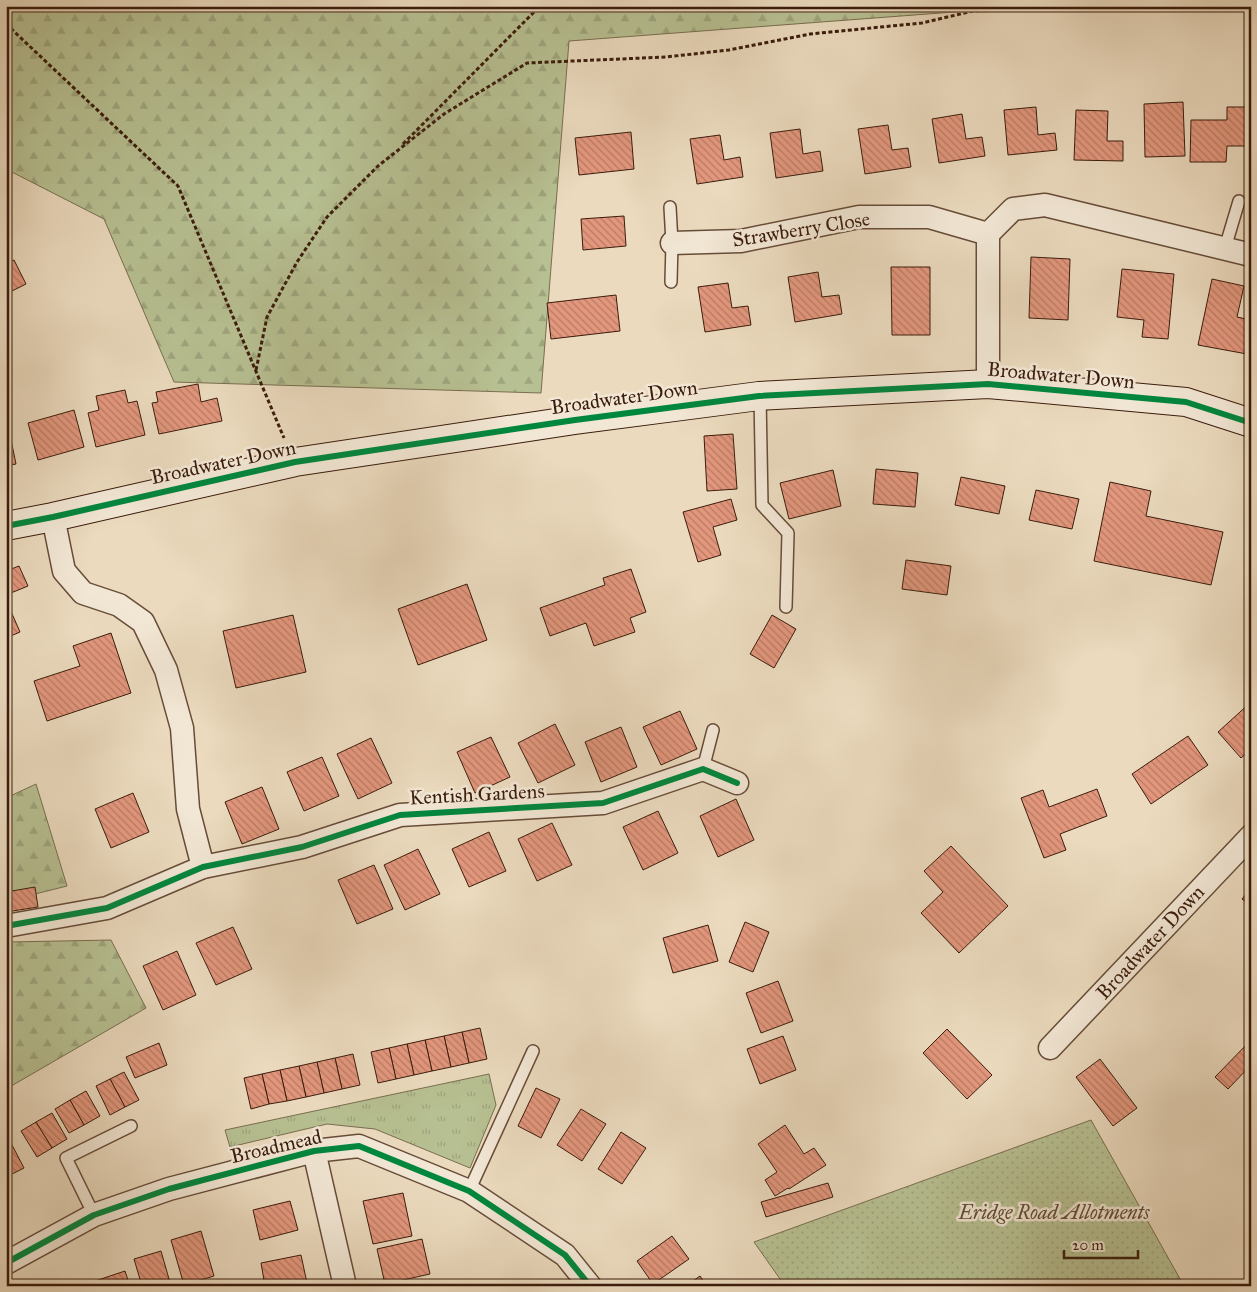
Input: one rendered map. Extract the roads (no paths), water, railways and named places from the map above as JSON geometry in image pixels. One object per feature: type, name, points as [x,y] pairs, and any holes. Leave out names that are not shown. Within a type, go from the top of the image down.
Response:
[{"type":"street","points":[[988,384],[988,234],[1013,210],[1045,205],[1251,255]]},
{"type":"street","name":"Strawberry Close","points":[[672,243],[742,241],[859,217],[929,217],[988,234]]},
{"type":"street","name":"Broadwater Down","points":[[6,526],[295,462],[575,420],[760,396],[988,384],[1186,402],[1251,423]]},
{"type":"street","points":[[53,517],[64,570],[83,593],[120,605],[143,622],[166,670],[182,728],[188,809],[203,867]]},
{"type":"street","points":[[703,769],[736,783]]},
{"type":"street","name":"Kentish Gardens","points":[[6,926],[107,908],[203,867],[302,847],[400,815],[603,803],[703,769]]},
{"type":"street","name":"Broadwater Down","points":[[1050,1048],[1251,836]]},
{"type":"street","name":"Broadmead","points":[[6,1263],[94,1215],[169,1189],[314,1151],[360,1146],[468,1191],[565,1255],[590,1286]]},
{"type":"street","points":[[314,1151],[345,1286]]},
{"type":"lane","points":[[1225,248],[1239,201]]},
{"type":"lane","points":[[670,207],[672,243],[671,282]]},
{"type":"lane","points":[[760,396],[762,505],[788,533],[786,607]]},
{"type":"lane","points":[[703,769],[713,730]]},
{"type":"lane","points":[[468,1191],[533,1051]]},
{"type":"lane","points":[[94,1215],[66,1158],[131,1126]]},
{"type":"park label","name":"Eridge Road Allotments","points":[[1054,1212]]}]
